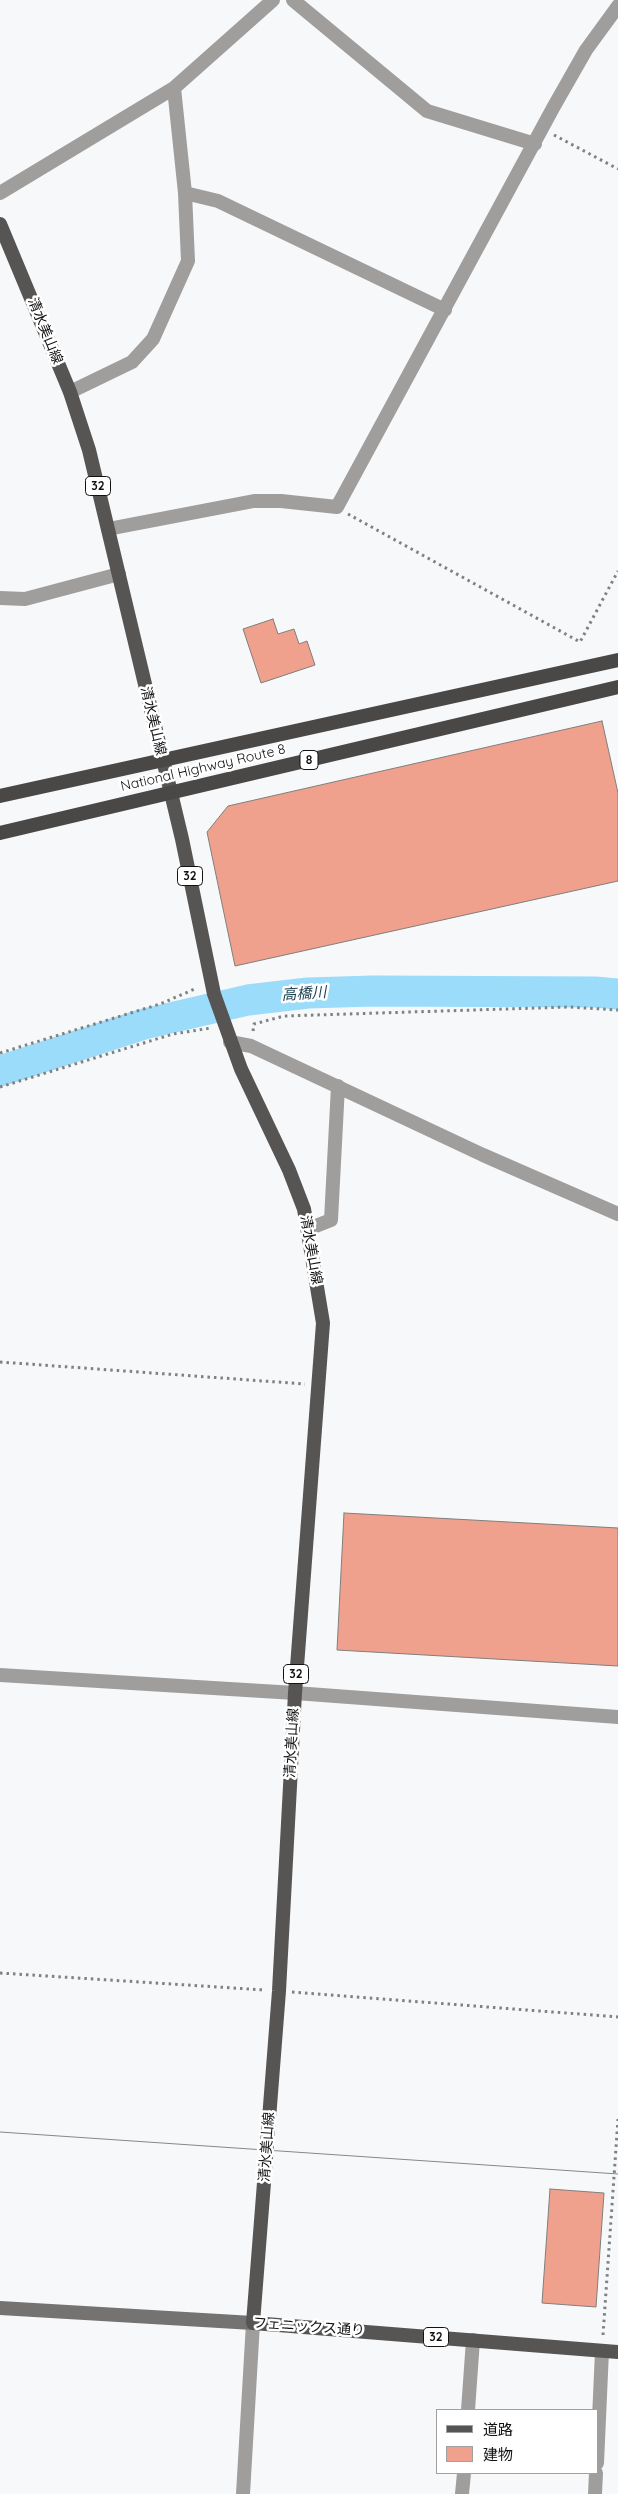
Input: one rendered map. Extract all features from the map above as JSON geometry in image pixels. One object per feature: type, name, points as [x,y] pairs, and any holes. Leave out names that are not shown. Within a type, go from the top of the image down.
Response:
[{"type":"highway","name":"National Highway Route 8","points":[[0,796],[618,660]]},
{"type":"highway","name":"National Highway Route 8","points":[[0,832],[618,687]]},
{"type":"main road","name":"清水美山線","points":[[0,224],[70,392],[89,450],[170,793],[213,988],[230,1042],[289,1170],[304,1210],[322,1323],[294,1694],[279,1991],[253,2323]]},
{"type":"main road","name":"フェニックス通り","points":[[0,2308],[253,2323],[618,2352]]},
{"type":"street","points":[[0,193],[174,88],[273,0]]},
{"type":"street","points":[[293,0],[427,111],[535,144]]},
{"type":"street","points":[[108,529],[254,501],[281,501],[337,507],[542,128],[586,50],[618,6]]},
{"type":"street","points":[[70,392],[132,362],[153,339],[188,261],[185,194],[174,88]]},
{"type":"street","points":[[185,194],[218,201],[445,310]]},
{"type":"street","points":[[0,598],[25,599],[119,574]]},
{"type":"street","points":[[230,1042],[251,1046],[483,1155],[618,1214]]},
{"type":"street","points":[[308,1229],[331,1220],[338,1086]]},
{"type":"street","points":[[0,1674],[618,1717]]},
{"type":"street","points":[[243,2494],[253,2323]]},
{"type":"street","points":[[468,2409],[473,2340]]},
{"type":"street","points":[[598,2441],[602,2351]]},
{"type":"street","points":[[462,2494],[464,2474]]},
{"type":"street","points":[[595,2494],[596,2474]]},
{"type":"path","points":[[542,128],[618,169]]},
{"type":"path","points":[[337,507],[580,642],[618,571]]},
{"type":"path","points":[[0,1053],[213,988]]},
{"type":"path","points":[[251,1046],[254,1024],[284,1016],[569,1007],[618,1010]]},
{"type":"path","points":[[0,1087],[173,1034],[224,1026]]},
{"type":"path","points":[[0,1362],[318,1385]]},
{"type":"path","points":[[0,1973],[279,1991],[618,2017]]},
{"type":"path","points":[[602,2351],[618,2119]]},
{"type":"building","points":[[273,619],[278,634],[294,629],[299,644],[307,641],[315,665],[261,683],[243,629]]},
{"type":"building","points":[[602,721],[618,793],[618,881],[235,966],[207,832],[228,806]]},
{"type":"building","points":[[344,1513],[618,1528],[618,1666],[337,1650]]},
{"type":"building","points":[[550,2189],[604,2193],[596,2307],[542,2303]]},
{"type":"waterway","name":"高橋川","points":[[0,1071],[144,1024],[248,1000],[308,993],[373,991],[595,992],[618,994]]},
{"type":"tram line","points":[[0,2132],[618,2174]]}]
